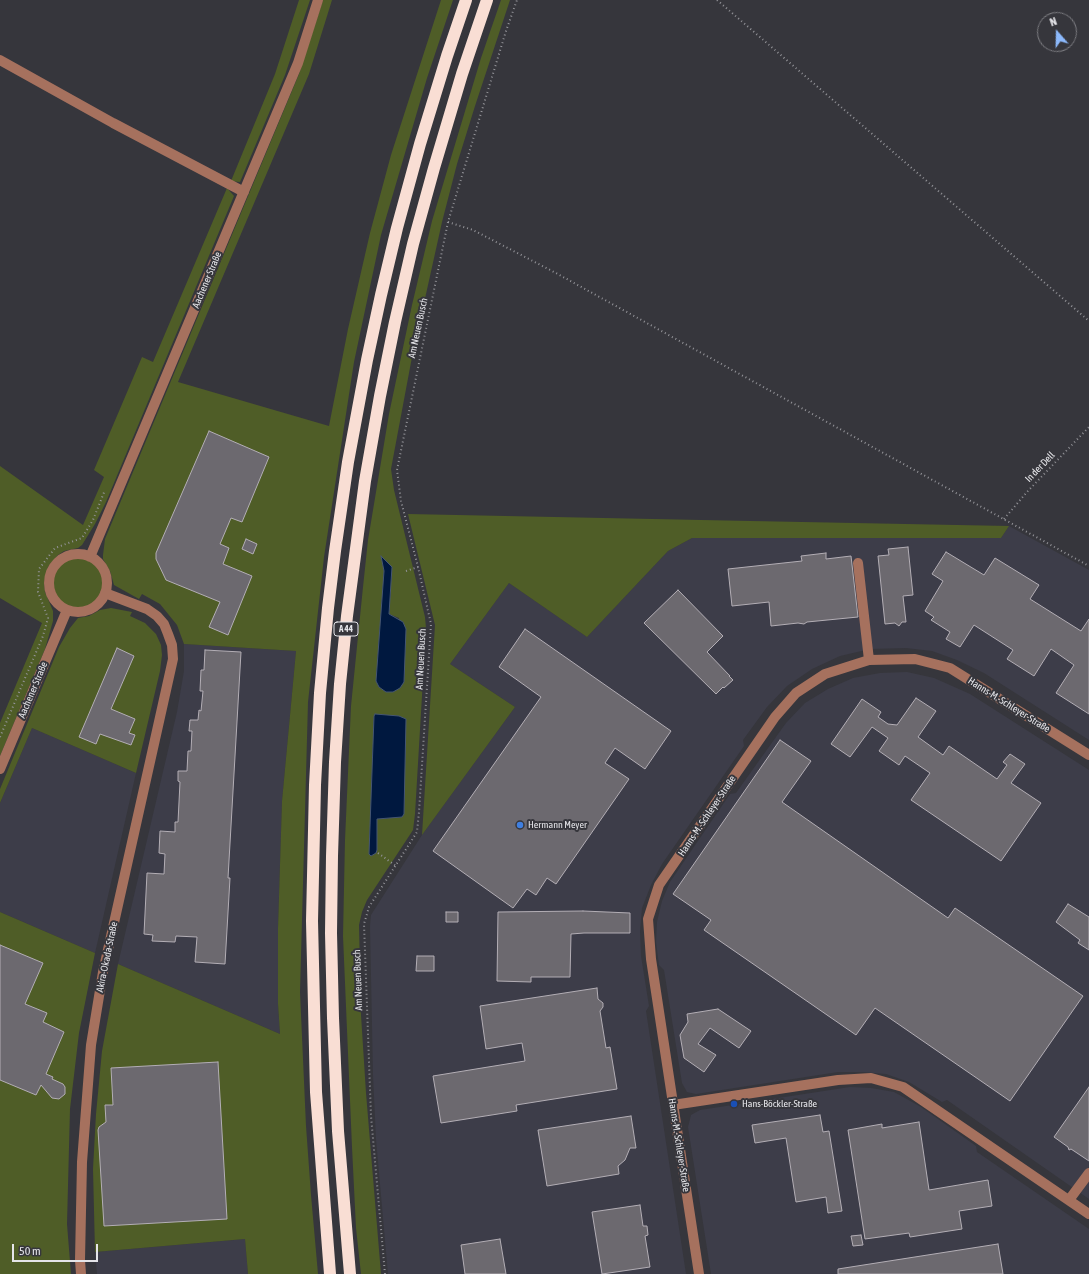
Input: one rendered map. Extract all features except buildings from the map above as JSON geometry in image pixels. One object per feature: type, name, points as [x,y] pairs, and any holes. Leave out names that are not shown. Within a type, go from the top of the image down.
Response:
[{"type":"highway","name":"A 44","points":[[330,1274],[316,1092],[312,921],[314,785],[328,608],[348,462],[376,314],[397,228],[418,152],[466,0]]},
{"type":"highway","name":"A 44","points":[[350,1274],[337,1118],[331,933],[336,744],[347,616],[365,480],[396,315],[413,244],[441,143],[487,0]]},
{"type":"street","name":"Aachener Straße","points":[[90,557],[298,63],[318,0]]},
{"type":"street","points":[[0,60],[113,123],[244,192]]},
{"type":"street","points":[[80,554],[90,557],[97,561],[103,568],[107,585],[105,594],[101,602],[94,608],[85,612],[67,610],[58,605],[52,597],[49,587],[50,577],[54,567],[60,560],[70,555],[80,554]]},
{"type":"street","points":[[858,563],[869,660]]},
{"type":"street","name":"Akira-Okada-Straße","points":[[81,1274],[82,1162],[91,1045],[103,972],[173,659],[172,645],[164,624],[157,616],[148,610],[105,594]]},
{"type":"street","name":"Aachener Straße","points":[[0,769],[67,610]]},
{"type":"street","name":"Hanns-M.-Schleyer-Straße","points":[[699,1274],[650,951],[648,919],[659,886],[775,717],[796,693],[825,674],[869,660],[915,659],[950,668],[1089,755]]},
{"type":"street","points":[[673,1105],[838,1080],[871,1078],[903,1087],[1089,1214]]},
{"type":"street","points":[[1069,1200],[1089,1173]]},
{"type":"path","name":"Am Neuen Busch","points":[[385,1274],[371,1116],[364,924],[369,908],[417,832],[431,624],[401,501],[398,470],[448,222],[506,31],[517,0]]},
{"type":"path","points":[[717,0],[1089,321]]},
{"type":"path","points":[[448,222],[473,230],[554,272],[1089,566]]},
{"type":"path","name":"In der Dell","points":[[1004,518],[1022,496],[1089,427]]},
{"type":"path","points":[[0,737],[48,618],[38,592],[39,569],[55,548],[82,538],[93,520],[108,484]]},
{"type":"path","points":[[406,571],[418,567]]},
{"type":"path","points":[[378,853],[396,866]]},
{"type":"shaded area","points":[[1009,526],[1089,570],[1089,740],[984,673],[957,660],[932,651],[906,648],[870,649],[840,656],[812,669],[787,686],[767,707],[743,740],[744,746],[662,864],[651,885],[642,908],[640,931],[641,956],[649,1006],[646,1011],[686,1274],[388,1274],[376,1139],[373,1075],[371,915],[422,835],[515,707],[450,664],[509,583],[587,637],[668,551],[692,538],[1001,538]]},
{"type":"shaded area","points":[[184,644],[296,651],[282,801],[278,928],[278,1004],[280,1034],[118,964],[177,712],[184,671]]},
{"type":"shaded area","points":[[907,672],[934,678],[970,694],[1089,770],[1089,1199],[947,1100],[942,1102],[909,1082],[886,1074],[838,1072],[696,1094],[687,1092],[682,1083],[664,970],[659,965],[656,942],[657,922],[662,901],[670,882],[730,794],[736,793],[786,723],[805,703],[828,689],[853,678],[880,673]]},
{"type":"shaded area","points":[[32,728],[136,773],[95,953],[0,912],[0,803]]},
{"type":"shaded area","points":[[850,1087],[871,1088],[894,1092],[921,1107],[976,1146],[977,1152],[1089,1229],[1089,1274],[711,1274],[688,1127],[691,1115],[700,1110]]},
{"type":"shaded area","points":[[245,1239],[248,1274],[97,1274],[95,1252]]},
{"type":"green space","points":[[299,0],[310,0],[285,75],[240,182],[231,181],[275,74]]},
{"type":"green space","points":[[323,0],[332,0],[309,74],[178,382],[329,426],[348,329],[370,233],[391,155],[441,0],[453,0],[427,78],[381,235],[354,362],[324,557],[308,702],[300,992],[306,1126],[318,1274],[248,1274],[245,1239],[95,1252],[93,1169],[96,1114],[102,1051],[118,964],[280,1034],[278,1004],[278,928],[282,801],[296,651],[184,644],[177,625],[160,604],[142,594],[139,599],[114,585],[110,571],[103,559],[103,555],[105,539],[299,74]]},
{"type":"green space","points":[[501,0],[510,0],[457,164],[442,222],[412,357],[391,469],[394,490],[425,617],[426,628],[413,830],[367,900],[359,925],[361,1015],[381,1274],[361,1274],[356,1228],[343,936],[345,840],[351,706],[368,540],[389,414],[412,305],[432,221],[481,58]],"holes":[[[392,567],[389,614],[399,618],[386,692],[379,687],[376,681],[384,571]],[[374,716],[402,817],[377,819],[371,856],[369,854]]]},
{"type":"green space","points":[[227,188],[234,196],[106,502],[82,545],[78,548],[64,551],[58,555],[48,567],[44,583],[45,592],[53,611],[53,621],[45,649],[0,756],[0,723],[42,623],[0,598],[0,466],[83,525],[104,477],[94,470],[142,357],[153,362]]},
{"type":"green space","points":[[408,514],[1009,526],[1001,538],[692,538],[668,551],[587,637],[509,583],[450,664],[515,707],[422,835],[435,625]]},
{"type":"green space","points":[[78,557],[88,559],[96,565],[102,573],[104,583],[102,593],[96,601],[88,607],[78,609],[68,607],[60,601],[54,593],[52,583],[54,573],[60,565],[68,559]]},
{"type":"green space","points":[[111,608],[132,612],[130,616],[145,623],[156,634],[161,645],[162,655],[160,671],[136,773],[32,728],[0,803],[0,789],[59,647],[70,628],[78,618],[89,616],[100,610]]},
{"type":"green space","points":[[0,912],[95,953],[79,1033],[70,1109],[67,1224],[71,1274],[0,1274]]},
{"type":"water","points":[[381,556],[392,567],[389,614],[403,622],[406,629],[404,682],[400,688],[393,692],[386,692],[379,687],[376,681],[384,571]]},
{"type":"water","points":[[375,714],[399,716],[406,719],[404,814],[402,817],[377,819],[377,850],[376,853],[371,856],[369,854]]},
{"type":"place","name":"Hermann Meyer","points":[[520,825]]},
{"type":"place","name":"Hans-Böckler-Straße","points":[[734,1104]]}]
